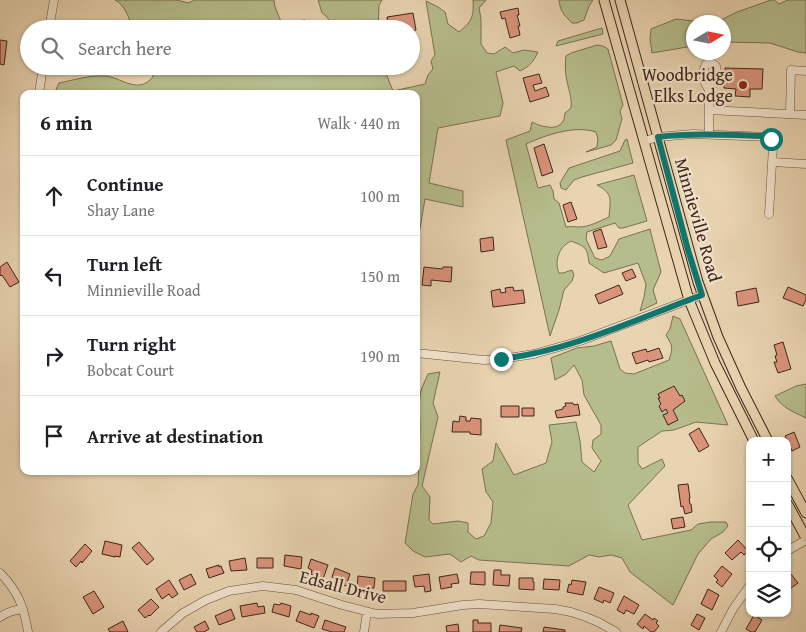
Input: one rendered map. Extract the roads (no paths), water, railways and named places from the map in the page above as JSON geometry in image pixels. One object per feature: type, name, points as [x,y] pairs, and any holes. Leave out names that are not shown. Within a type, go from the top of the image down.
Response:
[{"type":"main road","name":"Minnieville Road","points":[[604,0],[689,300],[715,363],[752,437]]},
{"type":"main road","name":"Minnieville Road","points":[[620,0],[702,295],[741,388],[766,437]]},
{"type":"main road","points":[[789,482],[806,514]]},
{"type":"main road","points":[[791,511],[806,539]]},
{"type":"street","points":[[51,20],[54,0]]},
{"type":"street","points":[[790,114],[791,70],[806,71]]},
{"type":"street","points":[[40,90],[42,75]]},
{"type":"street","points":[[709,90],[709,134]]},
{"type":"street","points":[[709,110],[806,115]]},
{"type":"street","points":[[644,141],[658,137],[693,134],[768,137],[772,142],[769,214]]},
{"type":"street","points":[[772,162],[806,164]]},
{"type":"street","points":[[420,353],[484,360],[534,354],[580,341],[702,295]]},
{"type":"street","points":[[791,548],[806,539]]},
{"type":"street","points":[[0,573],[15,591],[23,609],[28,632]]},
{"type":"street","name":"Edsall Drive","points":[[161,632],[183,613],[206,600],[230,591],[256,587],[277,587],[296,590],[367,612],[386,614],[406,614],[479,604],[555,609],[571,612],[598,622],[616,632]]},
{"type":"street","points":[[721,632],[733,609],[746,591]]},
{"type":"street","points":[[0,617],[12,611],[23,609]]},
{"type":"street","points":[[364,632],[367,612]]},
{"type":"place","name":"Woodbridge Elks Lodge","points":[[743,85]]}]
